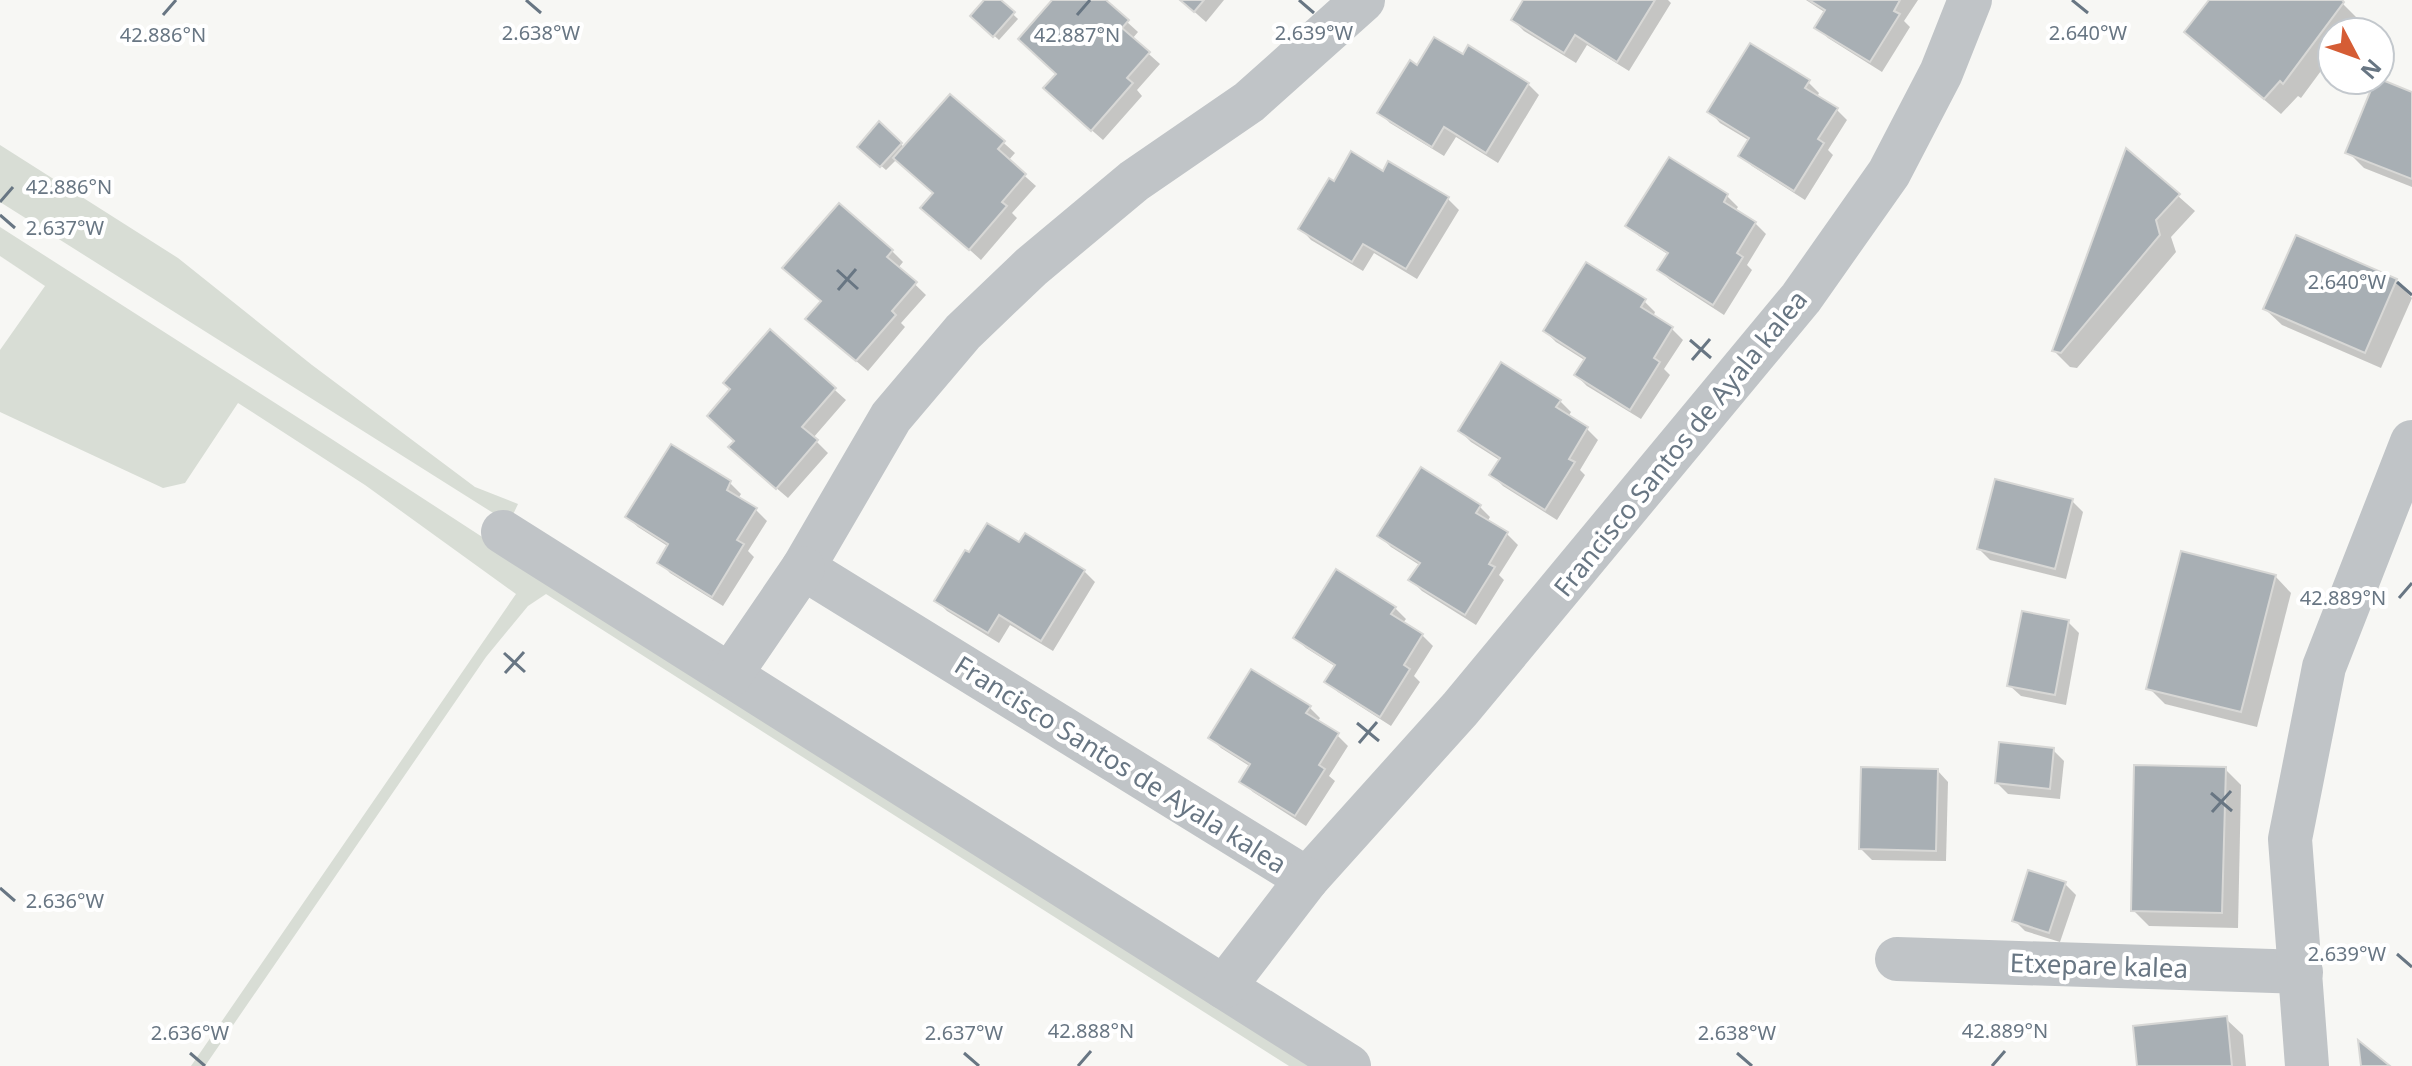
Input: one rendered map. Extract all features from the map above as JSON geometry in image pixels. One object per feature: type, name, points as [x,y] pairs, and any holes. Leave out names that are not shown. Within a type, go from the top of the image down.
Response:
[{"type":"street","points":[[730,675],[803,568],[891,417],[963,332],[1031,267],[1122,191],[1249,102],[1363,0]]},
{"type":"street","name":"Francisco Santos de Ayala kalea","points":[[803,568],[1307,879],[1460,709],[1801,298],[1889,173],[1941,73],[1970,0]]},
{"type":"street","points":[[2307,1066],[2290,839],[2324,667],[2412,442]]},
{"type":"street","points":[[503,532],[1349,1066]]},
{"type":"street","points":[[1224,987],[1307,879]]},
{"type":"street","name":"Etxepare kalea","points":[[1897,959],[2301,972]]},
{"type":"shaded area","points":[[0,145],[178,258],[312,365],[475,487],[518,504],[509,523],[0,202]]},
{"type":"shaded area","points":[[0,227],[650,646],[1323,1066],[1289,1066],[546,594],[528,606],[486,657],[205,1066],[191,1066],[516,594],[365,485],[238,403],[185,483],[163,488],[0,412],[0,350],[45,286],[0,256]]},
{"type":"building","points":[[984,0],[1001,0],[1015,12],[993,37],[970,16]]},
{"type":"building","points":[[1052,0],[1106,0],[1129,20],[1122,28],[1150,52],[1127,78],[1133,83],[1091,131],[1043,88],[1056,74],[1018,39]]},
{"type":"building","points":[[1180,0],[1204,0],[1194,12]]},
{"type":"building","points":[[1523,0],[1655,0],[1617,62],[1575,35],[1564,53],[1511,20]]},
{"type":"building","points":[[1809,0],[1900,0],[1894,11],[1900,14],[1870,62],[1814,28],[1825,10]]},
{"type":"building","points":[[2209,0],[2344,2],[2334,16],[2316,16],[2316,40],[2283,84],[2280,81],[2264,99],[2184,32]]},
{"type":"building","points":[[1434,37],[1463,54],[1468,45],[1529,83],[1486,153],[1444,127],[1432,147],[1377,113],[1410,60],[1417,65]]},
{"type":"building","points":[[1750,43],[1810,80],[1805,88],[1838,108],[1818,139],[1824,143],[1794,191],[1738,156],[1749,138],[1707,112]]},
{"type":"building","points":[[2396,86],[2412,92],[2412,179],[2345,153],[2368,96],[2396,96]]},
{"type":"building","points":[[950,94],[1005,141],[998,149],[1026,174],[1002,202],[1007,206],[969,250],[920,208],[933,193],[893,158]]},
{"type":"building","points":[[879,121],[902,143],[880,167],[857,147]]},
{"type":"building","points":[[2126,148],[2180,194],[2156,220],[2160,235],[2061,353],[2052,351]]},
{"type":"building","points":[[1351,151],[1383,171],[1388,161],[1449,197],[1406,269],[1363,244],[1352,262],[1298,229],[1329,178],[1334,181]]},
{"type":"building","points":[[1669,157],[1728,194],[1724,202],[1756,222],[1737,253],[1743,257],[1713,305],[1657,270],[1668,253],[1625,226]]},
{"type":"building","points":[[839,203],[893,250],[887,257],[917,282],[892,311],[896,315],[856,361],[805,319],[821,301],[782,268]]},
{"type":"building","points":[[2296,235],[2397,279],[2365,353],[2263,309]]},
{"type":"building","points":[[1586,262],[1646,299],[1641,307],[1673,327],[1654,358],[1660,362],[1630,410],[1574,375],[1585,358],[1543,331]]},
{"type":"building","points":[[770,329],[836,388],[802,427],[818,440],[776,489],[728,447],[734,441],[707,416],[730,389],[723,383]]},
{"type":"building","points":[[1501,362],[1561,400],[1556,407],[1588,427],[1569,459],[1575,462],[1545,510],[1489,475],[1500,458],[1458,431]]},
{"type":"building","points":[[671,444],[731,481],[727,490],[757,508],[737,540],[744,544],[712,597],[657,563],[668,544],[625,517]]},
{"type":"building","points":[[1421,467],[1481,505],[1476,513],[1508,532],[1489,564],[1495,567],[1465,615],[1408,580],[1420,563],[1377,536]]},
{"type":"building","points":[[1995,479],[2073,499],[2055,569],[1977,549]]},
{"type":"building","points":[[987,523],[1019,542],[1025,533],[1085,570],[1041,641],[999,615],[988,633],[934,601],[965,550],[969,552]]},
{"type":"building","points":[[2181,551],[2276,575],[2241,712],[2146,689]]},
{"type":"building","points":[[1336,569],[1396,607],[1391,614],[1423,634],[1404,665],[1410,669],[1380,717],[1324,682],[1335,665],[1293,638]]},
{"type":"building","points":[[2022,611],[2069,620],[2055,695],[2007,686]]},
{"type":"building","points":[[1251,669],[1311,706],[1306,713],[1339,733],[1319,765],[1325,769],[1295,816],[1239,782],[1250,764],[1208,738]]},
{"type":"building","points":[[1999,742],[2054,748],[2050,789],[1995,783]]},
{"type":"building","points":[[2134,765],[2226,767],[2222,913],[2131,911]]},
{"type":"building","points":[[1861,767],[1938,769],[1936,851],[1859,849]]},
{"type":"building","points":[[2028,870],[2066,882],[2049,933],[2012,921]]},
{"type":"building","points":[[2227,1016],[2232,1066],[2137,1066],[2133,1026]]},
{"type":"building","points":[[2358,1040],[2390,1066],[2361,1066]]}]
